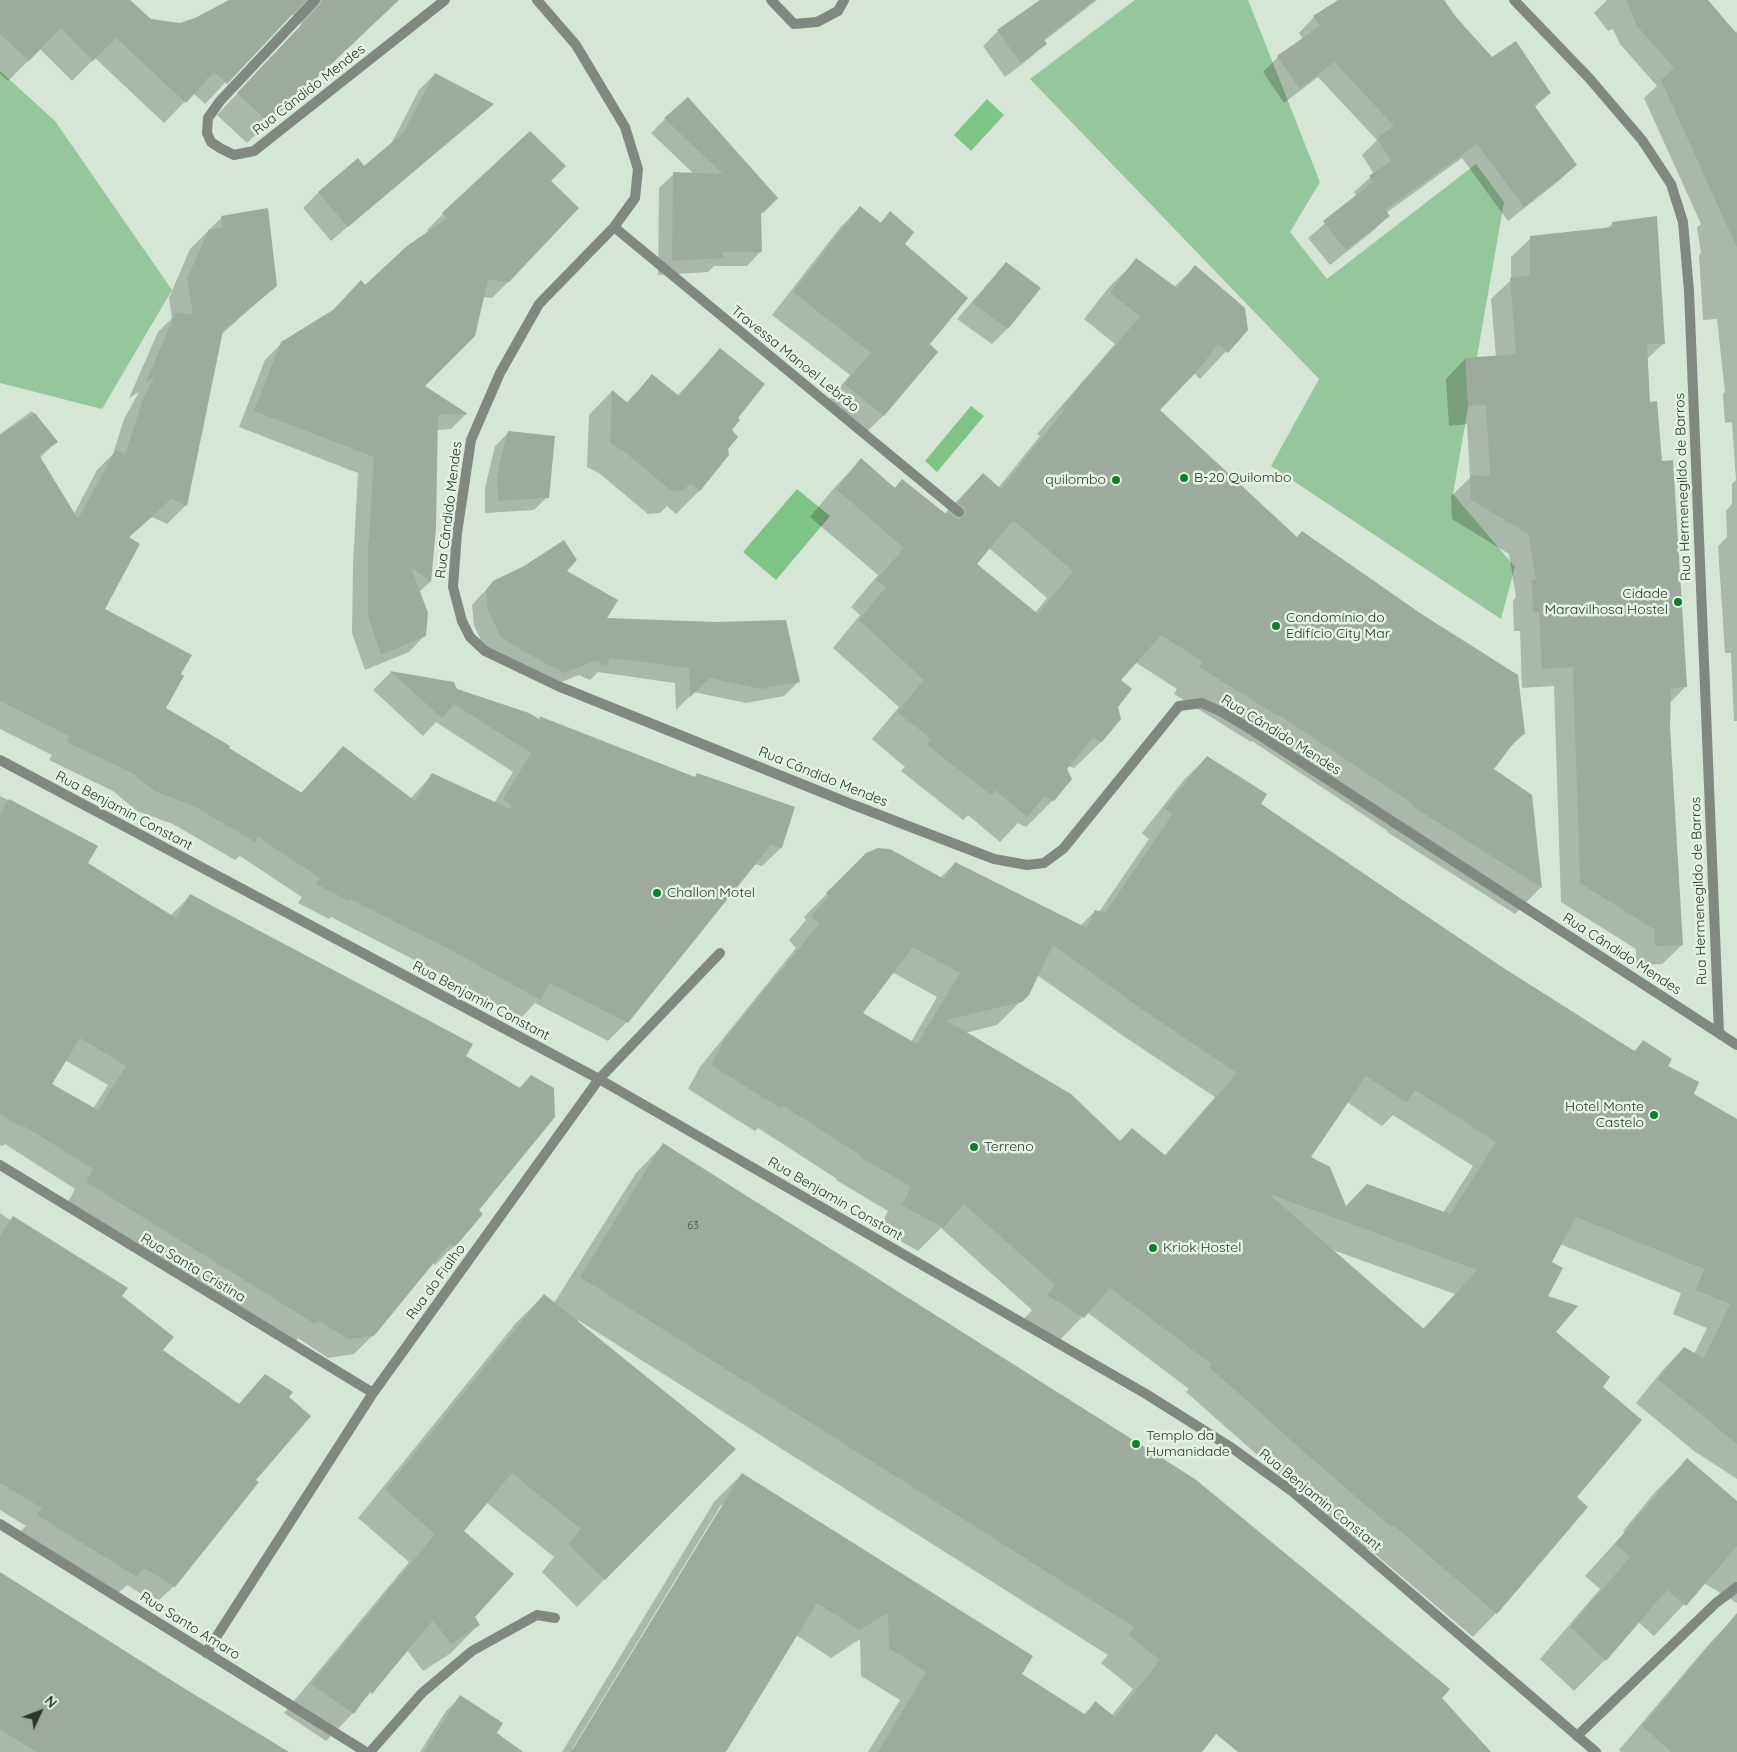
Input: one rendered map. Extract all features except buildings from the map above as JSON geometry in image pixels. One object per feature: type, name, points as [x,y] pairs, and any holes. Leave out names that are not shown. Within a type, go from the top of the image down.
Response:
[{"type":"street","name":"Rua Cândido Mendes","points":[[316,0],[220,101],[208,118],[207,133],[211,142],[234,155],[254,151],[445,0]]},
{"type":"street","name":"Rua Cândido Mendes","points":[[536,0],[576,45],[625,127],[638,169],[634,198],[614,227],[539,304],[500,373],[471,440],[457,533],[453,587],[462,620],[470,637],[485,651],[558,686],[842,800],[994,859],[1027,865],[1044,863],[1062,849],[1179,706],[1202,703],[1222,712],[1250,729],[1737,1045]]},
{"type":"street","points":[[771,0],[794,24],[817,22],[838,11],[844,0]]},
{"type":"street","name":"Rua Hermenegildo de Barros","points":[[1514,0],[1589,78],[1642,140],[1671,184],[1683,222],[1690,291],[1719,1033]]},
{"type":"street","name":"Travessa Manoel Lebrão","points":[[614,227],[959,512]]},
{"type":"street","name":"Rua Benjamin Constant","points":[[0,760],[599,1079],[1146,1394],[1232,1448],[1315,1510],[1596,1752]]},
{"type":"street","name":"Rua do Fialho","points":[[206,1652],[373,1393],[599,1079],[720,953]]},
{"type":"street","name":"Rua Santa Cristina","points":[[0,1166],[373,1393]]},
{"type":"street","name":"Rua Santo Amaro","points":[[0,1524],[366,1752]]},
{"type":"street","points":[[1577,1736],[1716,1603],[1737,1587]]},
{"type":"street","points":[[370,1752],[422,1693],[472,1651],[537,1616],[555,1618]]},
{"type":"shaded area","points":[[1135,0],[1248,0],[1320,182],[1290,232],[1327,279],[1476,164],[1504,202],[1453,494],[1515,567],[1501,619],[1271,466],[1319,379],[1030,79]]},
{"type":"shaded area","points":[[0,71],[55,121],[172,290],[102,409],[0,383]]},
{"type":"shaded area","points":[[987,99],[1004,115],[971,151],[954,135]]},
{"type":"shaded area","points":[[971,406],[984,416],[937,472],[925,461]]},
{"type":"shaded area","points":[[797,489],[830,516],[776,580],[743,552]]},
{"type":"place","name":"B-20 Quilombo","points":[[1184,478]]},
{"type":"place","name":"quilombo","points":[[1116,480]]},
{"type":"place","name":"Cidade Maravilhosa Hostel","points":[[1678,602]]},
{"type":"place","name":"Condomínio do Edifício City Mar","points":[[1276,626]]},
{"type":"place","name":"Challon Motel","points":[[657,893]]},
{"type":"place","name":"Hotel Monte Castelo","points":[[1654,1115]]},
{"type":"place","name":"Terreno","points":[[974,1147]]},
{"type":"place","name":"Kriok Hostel","points":[[1153,1248]]},
{"type":"place","name":"Templo da Humanidade","points":[[1136,1444]]}]
